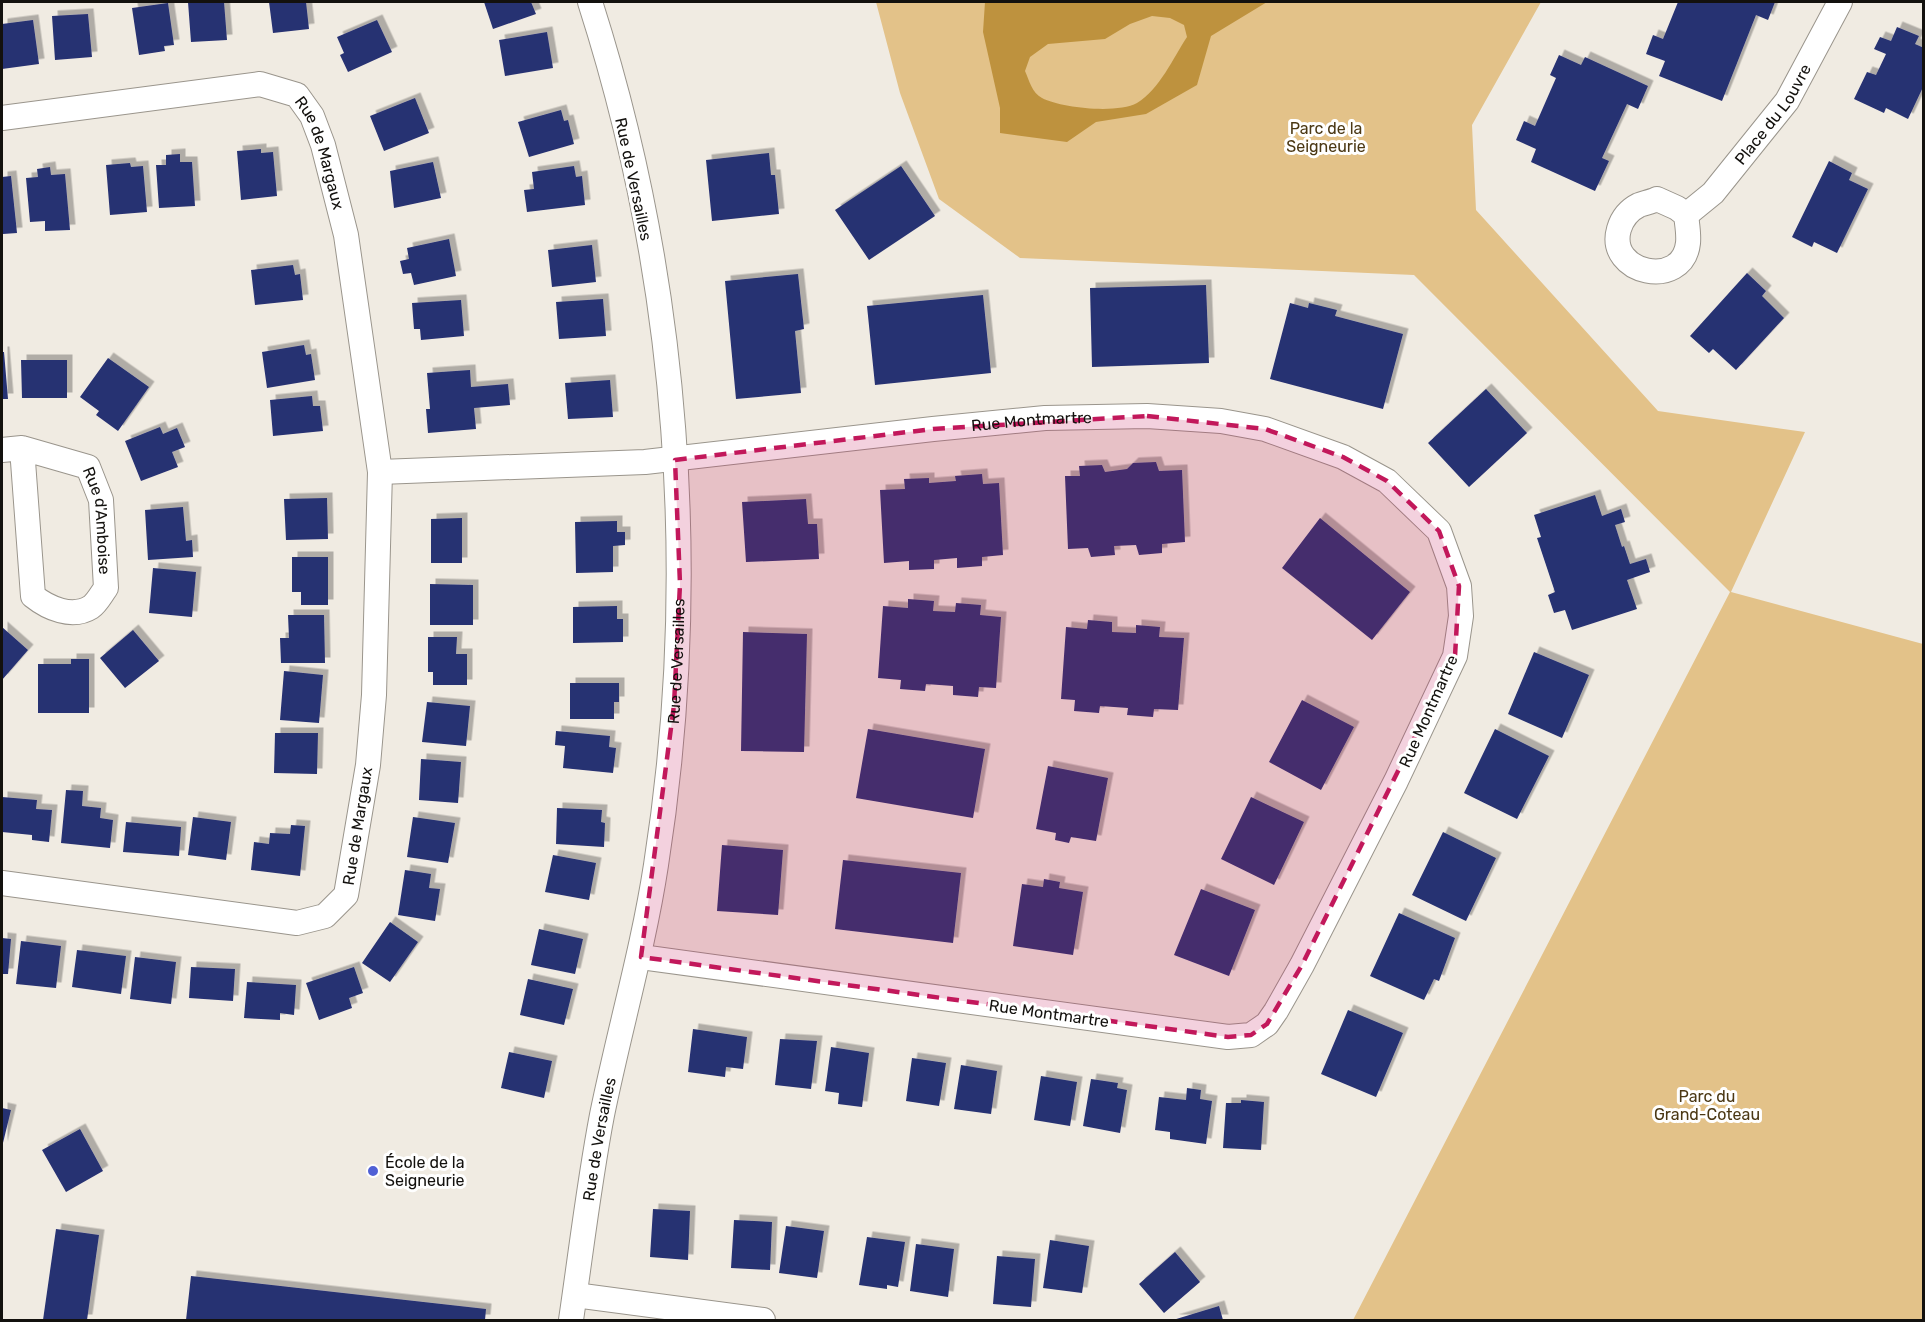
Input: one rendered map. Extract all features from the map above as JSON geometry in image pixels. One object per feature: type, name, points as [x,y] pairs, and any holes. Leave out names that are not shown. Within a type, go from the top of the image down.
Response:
[{"type":"street","name":"Rue de Versailles","points":[[571,1320],[603,1112],[640,957],[658,854],[674,705],[680,584],[667,346],[628,142],[590,2]]},
{"type":"street","name":"Place du Louvre","points":[[1686,215],[1713,193],[1787,101],[1840,2]]},
{"type":"street","name":"Rue de Margaux","points":[[2,118],[204,94],[260,84],[297,95],[312,116],[323,145],[346,236],[380,472],[374,695],[369,753],[346,895],[325,916],[297,923],[2,883]]},
{"type":"street","name":"Rue Montmartre","points":[[640,957],[1228,1037],[1251,1035],[1267,1024],[1302,966],[1329,909],[1396,782],[1455,656],[1461,616],[1459,586],[1439,531],[1387,481],[1343,457],[1248,424],[1147,416],[1046,418],[838,438],[675,460]]},
{"type":"street","name":"Rue d'Amboise","points":[[12,449],[88,466],[101,500],[106,588],[91,607],[68,612],[47,608],[33,596],[12,449]]},
{"type":"street","points":[[380,472],[675,460]]},
{"type":"street","points":[[575,1296],[764,1320]]},
{"type":"highlighted area","points":[[1147,416],[1265,429],[1343,457],[1387,481],[1439,531],[1459,586],[1455,656],[1302,965],[1267,1024],[1251,1035],[1228,1037],[641,957],[674,705],[680,584],[675,460],[933,429]]},
{"type":"green space","points":[[876,2],[1541,2],[1472,125],[1476,210],[1658,411],[1805,432],[1731,592],[1923,644],[1923,1320],[1353,1320],[1730,592],[1414,275],[1020,258],[939,199],[900,93]]},
{"type":"shaded area","points":[[985,2],[1267,2],[1211,36],[1197,85],[1146,114],[1096,122],[1067,142],[1000,133],[1000,108],[983,32]],"holes":[[[1152,16],[1170,18],[1184,25],[1187,37],[1153,90],[1137,103],[1103,109],[1062,105],[1042,98],[1031,86],[1025,71],[1030,57],[1048,44],[1105,39],[1130,24]]]},
{"type":"building","points":[[188,2],[224,2],[227,40],[191,42]]},
{"type":"building","points":[[269,2],[306,2],[309,29],[273,33]]},
{"type":"building","points":[[484,2],[531,2],[536,14],[493,29]]},
{"type":"building","points":[[1678,2],[1775,2],[1768,20],[1756,15],[1722,101],[1659,76],[1665,61],[1646,54],[1653,35],[1663,39]]},
{"type":"building","points":[[168,3],[174,45],[164,46],[165,51],[139,55],[132,8]]},
{"type":"building","points":[[88,14],[92,57],[55,60],[52,16]]},
{"type":"building","points":[[33,20],[39,64],[2,69],[2,24]]},
{"type":"building","points":[[377,20],[392,52],[348,72],[340,55],[344,53],[337,37]]},
{"type":"building","points":[[1897,27],[1919,36],[1915,44],[1924,48],[1924,85],[1908,119],[1886,108],[1884,113],[1854,99],[1867,72],[1876,75],[1886,54],[1874,49],[1880,37],[1891,41]]},
{"type":"building","points":[[547,32],[553,68],[505,76],[499,40]]},
{"type":"building","points":[[1559,55],[1581,65],[1585,57],[1648,86],[1638,109],[1627,104],[1602,158],[1609,161],[1595,191],[1531,162],[1536,149],[1516,140],[1524,121],[1535,126],[1556,78],[1550,75]]},
{"type":"building","points":[[415,98],[429,133],[384,151],[370,116]]},
{"type":"building","points":[[561,110],[564,121],[568,120],[574,144],[529,157],[518,122]]},
{"type":"building","points":[[261,149],[261,153],[273,152],[277,196],[241,200],[237,151]]},
{"type":"building","points":[[769,153],[771,175],[775,175],[779,214],[712,221],[706,160]]},
{"type":"building","points":[[180,154],[180,162],[192,162],[195,206],[159,208],[156,165],[166,165],[166,155]]},
{"type":"building","points":[[1829,161],[1852,173],[1849,180],[1868,189],[1837,253],[1814,242],[1812,247],[1792,237]]},
{"type":"building","points":[[433,162],[441,198],[394,208],[390,171]]},
{"type":"building","points":[[130,163],[131,167],[143,166],[147,212],[110,215],[106,165]]},
{"type":"building","points":[[574,166],[576,177],[582,176],[585,205],[527,212],[524,190],[534,189],[532,172]]},
{"type":"building","points":[[901,166],[935,216],[869,260],[835,210]]},
{"type":"building","points":[[50,167],[51,175],[65,174],[70,230],[45,231],[45,221],[30,222],[26,178],[38,177],[37,169]]},
{"type":"building","points":[[11,176],[17,233],[3,234],[2,177]]},
{"type":"building","points":[[449,239],[456,276],[414,285],[411,273],[403,274],[400,261],[409,259],[407,248]]},
{"type":"building","points":[[592,245],[596,282],[552,287],[548,250]]},
{"type":"building","points":[[293,265],[295,275],[300,274],[303,300],[255,305],[251,270]]},
{"type":"building","points":[[1747,273],[1766,291],[1762,296],[1784,318],[1736,370],[1713,349],[1709,353],[1690,336]]},
{"type":"building","points":[[798,274],[804,329],[795,331],[801,393],[736,399],[725,281]]},
{"type":"building","points":[[1206,285],[1209,363],[1092,367],[1090,288]]},
{"type":"building","points":[[983,295],[991,373],[875,385],[867,306]]},
{"type":"building","points":[[603,299],[606,336],[559,339],[556,302]]},
{"type":"building","points":[[461,300],[464,336],[421,340],[420,329],[414,329],[412,303]]},
{"type":"building","points":[[1290,303],[1308,308],[1309,303],[1337,310],[1335,316],[1403,334],[1383,409],[1270,379]]},
{"type":"building","points":[[304,345],[306,355],[311,354],[315,380],[267,388],[262,352]]},
{"type":"building","points":[[2,352],[4,352],[8,399],[2,399]]},
{"type":"building","points":[[108,358],[149,387],[118,431],[96,415],[99,411],[80,397]]},
{"type":"building","points":[[21,360],[67,360],[67,398],[22,398]]},
{"type":"building","points":[[470,370],[471,387],[508,384],[510,405],[474,408],[476,429],[428,433],[426,409],[430,409],[427,373]]},
{"type":"building","points":[[610,380],[613,417],[568,419],[565,383]]},
{"type":"building","points":[[1486,389],[1527,433],[1469,487],[1428,443]]},
{"type":"building","points":[[312,396],[313,406],[320,406],[323,431],[273,436],[270,400]]},
{"type":"building","points":[[160,427],[163,434],[177,428],[185,447],[172,452],[178,467],[141,481],[125,441]]},
{"type":"building","points":[[1156,462],[1159,471],[1182,470],[1185,542],[1162,544],[1162,553],[1139,555],[1136,545],[1114,546],[1115,555],[1091,557],[1088,548],[1068,549],[1065,476],[1080,476],[1079,466],[1102,465],[1105,472],[1127,469],[1133,463]]},
{"type":"building","points":[[982,474],[983,484],[999,483],[1003,555],[982,557],[982,566],[957,568],[957,558],[934,560],[934,569],[909,570],[909,561],[884,563],[880,490],[905,489],[904,479],[929,478],[929,483],[956,481],[955,476]]},
{"type":"building","points":[[1595,495],[1602,516],[1621,509],[1625,522],[1615,525],[1622,547],[1624,546],[1630,564],[1646,559],[1650,572],[1627,580],[1637,609],[1572,630],[1565,610],[1554,613],[1548,595],[1555,592],[1537,538],[1541,537],[1534,515]]},
{"type":"building","points":[[327,498],[328,539],[286,540],[284,499]]},
{"type":"building","points":[[806,499],[808,524],[817,524],[819,559],[746,562],[742,502]]},
{"type":"building","points":[[183,507],[186,541],[192,540],[193,557],[148,560],[145,510]]},
{"type":"building","points":[[462,518],[462,563],[431,563],[431,519]]},
{"type":"building","points":[[1320,518],[1410,592],[1372,640],[1282,568]]},
{"type":"building","points":[[617,521],[617,532],[625,532],[625,545],[613,546],[613,572],[576,573],[575,522]]},
{"type":"building","points":[[292,557],[328,557],[328,605],[301,605],[301,592],[292,592]]},
{"type":"building","points":[[153,568],[196,572],[192,617],[149,613]]},
{"type":"building","points":[[430,584],[473,585],[473,625],[430,625]]},
{"type":"building","points":[[908,599],[934,601],[933,611],[955,612],[956,603],[981,605],[980,615],[1001,617],[996,688],[979,687],[978,697],[953,695],[953,686],[926,684],[925,691],[900,689],[901,680],[878,678],[883,606],[908,608]]},
{"type":"building","points":[[617,606],[617,619],[623,619],[623,642],[573,643],[573,607]]},
{"type":"building","points":[[288,615],[324,615],[325,663],[281,663],[280,638],[289,638]]},
{"type":"building","points":[[1088,620],[1112,622],[1112,632],[1136,633],[1136,625],[1160,627],[1159,637],[1184,638],[1178,710],[1154,709],[1153,717],[1127,715],[1128,708],[1100,706],[1099,713],[1074,711],[1075,700],[1061,699],[1066,627],[1087,629]]},
{"type":"building","points":[[2,627],[28,650],[2,680]]},
{"type":"building","points":[[133,630],[159,661],[125,688],[100,658]]},
{"type":"building","points":[[743,632],[807,634],[804,752],[741,751]]},
{"type":"building","points":[[428,637],[457,637],[456,654],[467,654],[467,685],[433,685],[433,672],[428,672]]},
{"type":"building","points":[[1534,652],[1589,675],[1562,738],[1508,714]]},
{"type":"building","points":[[71,659],[89,659],[89,713],[38,713],[38,664],[71,664]]},
{"type":"building","points":[[284,671],[323,675],[319,723],[280,720]]},
{"type":"building","points":[[570,683],[619,683],[619,702],[614,702],[614,719],[570,719]]},
{"type":"building","points":[[1302,700],[1354,727],[1321,790],[1269,762]]},
{"type":"building","points":[[427,702],[470,706],[466,746],[422,742]]},
{"type":"building","points":[[868,729],[985,749],[973,818],[856,798]]},
{"type":"building","points":[[1495,729],[1549,756],[1517,819],[1464,793]]},
{"type":"building","points":[[556,731],[610,736],[609,747],[616,748],[613,773],[563,768],[565,746],[555,745]]},
{"type":"building","points":[[275,733],[318,733],[317,774],[274,773]]},
{"type":"building","points":[[421,759],[461,762],[458,803],[419,800]]},
{"type":"building","points":[[1048,766],[1108,778],[1096,841],[1071,837],[1069,843],[1055,840],[1056,833],[1036,829]]},
{"type":"building","points":[[66,790],[83,791],[82,806],[101,808],[100,818],[113,820],[110,848],[61,843]]},
{"type":"building","points":[[2,797],[37,800],[36,809],[52,810],[49,842],[32,840],[32,835],[2,832]]},
{"type":"building","points":[[1251,797],[1304,822],[1274,885],[1221,859]]},
{"type":"building","points":[[557,808],[602,810],[601,822],[605,823],[604,847],[556,844]]},
{"type":"building","points":[[193,817],[231,822],[226,860],[188,855]]},
{"type":"building","points":[[413,817],[455,823],[448,863],[407,857]]},
{"type":"building","points":[[126,822],[181,827],[179,856],[123,852]]},
{"type":"building","points":[[291,825],[305,826],[300,876],[251,870],[254,842],[269,844],[270,833],[290,834]]},
{"type":"building","points":[[1443,832],[1496,858],[1466,921],[1412,895]]},
{"type":"building","points":[[722,845],[783,850],[778,915],[717,911]]},
{"type":"building","points":[[553,855],[596,863],[589,900],[545,892]]},
{"type":"building","points":[[843,860],[961,873],[953,943],[835,929]]},
{"type":"building","points":[[405,870],[431,874],[429,888],[440,889],[435,921],[398,915]]},
{"type":"building","points":[[1044,879],[1060,882],[1059,888],[1083,892],[1073,955],[1013,946],[1022,884],[1043,887]]},
{"type":"building","points":[[1201,889],[1255,910],[1229,976],[1174,955]]},
{"type":"building","points":[[1399,913],[1455,938],[1439,981],[1434,979],[1424,1000],[1370,976]]},
{"type":"building","points":[[390,922],[418,942],[390,982],[362,963]]},
{"type":"building","points":[[539,929],[583,939],[575,974],[531,965]]},
{"type":"building","points":[[2,938],[11,939],[8,974],[2,974]]},
{"type":"building","points":[[21,941],[61,946],[56,988],[16,984]]},
{"type":"building","points":[[77,950],[126,956],[121,994],[72,987]]},
{"type":"building","points":[[135,957],[176,962],[171,1004],[130,999]]},
{"type":"building","points":[[191,967],[235,969],[233,1001],[189,998]]},
{"type":"building","points":[[354,967],[363,993],[349,998],[352,1008],[319,1020],[306,983]]},
{"type":"building","points":[[528,979],[573,989],[564,1025],[520,1015]]},
{"type":"building","points":[[247,982],[296,985],[294,1015],[280,1013],[280,1020],[244,1018]]},
{"type":"building","points":[[1348,1010],[1403,1033],[1376,1097],[1321,1074]]},
{"type":"building","points":[[693,1029],[747,1037],[743,1069],[726,1067],[725,1077],[688,1072]]},
{"type":"building","points":[[780,1039],[817,1041],[811,1089],[775,1085]]},
{"type":"building","points":[[831,1047],[869,1053],[862,1107],[838,1104],[839,1093],[825,1091]]},
{"type":"building","points":[[509,1052],[552,1061],[544,1098],[501,1088]]},
{"type":"building","points":[[912,1058],[946,1063],[939,1106],[906,1101]]},
{"type":"building","points":[[961,1065],[997,1071],[991,1114],[954,1109]]},
{"type":"building","points":[[1041,1076],[1077,1082],[1070,1126],[1034,1120]]},
{"type":"building","points":[[1091,1079],[1118,1083],[1117,1088],[1127,1090],[1120,1133],[1083,1126]]},
{"type":"building","points":[[1187,1088],[1201,1090],[1200,1099],[1212,1101],[1206,1144],[1170,1139],[1170,1132],[1155,1130],[1159,1097],[1186,1100]]},
{"type":"building","points":[[1241,1100],[1264,1102],[1261,1150],[1223,1148],[1226,1103],[1241,1103]]},
{"type":"building","points":[[2,1108],[11,1110],[2,1147]]},
{"type":"building","points":[[80,1129],[103,1171],[66,1192],[42,1150]]},
{"type":"building","points":[[653,1209],[690,1211],[688,1260],[650,1257]]},
{"type":"building","points":[[734,1220],[772,1222],[770,1270],[731,1268]]},
{"type":"building","points":[[786,1226],[824,1231],[817,1278],[779,1273]]},
{"type":"building","points":[[56,1229],[99,1235],[87,1320],[43,1320]]},
{"type":"building","points":[[867,1237],[905,1242],[898,1287],[887,1285],[887,1289],[859,1285]]},
{"type":"building","points":[[1050,1240],[1089,1246],[1082,1293],[1043,1288]]},
{"type":"building","points":[[916,1244],[954,1249],[948,1297],[910,1291]]},
{"type":"building","points":[[1175,1252],[1200,1282],[1164,1313],[1139,1284]]},
{"type":"building","points":[[997,1256],[1035,1259],[1031,1307],[993,1304]]},
{"type":"building","points":[[191,1276],[486,1309],[485,1320],[186,1320]]},
{"type":"building","points":[[1219,1306],[1223,1320],[1173,1320]]},
{"type":"place","name":"École de la Seigneurie","points":[[373,1171]]},
{"type":"park label","name":"Parc de la Seigneurie","points":[[1326,137]]},
{"type":"park label","name":"Parc du Grand-Coteau","points":[[1707,1105]]}]
